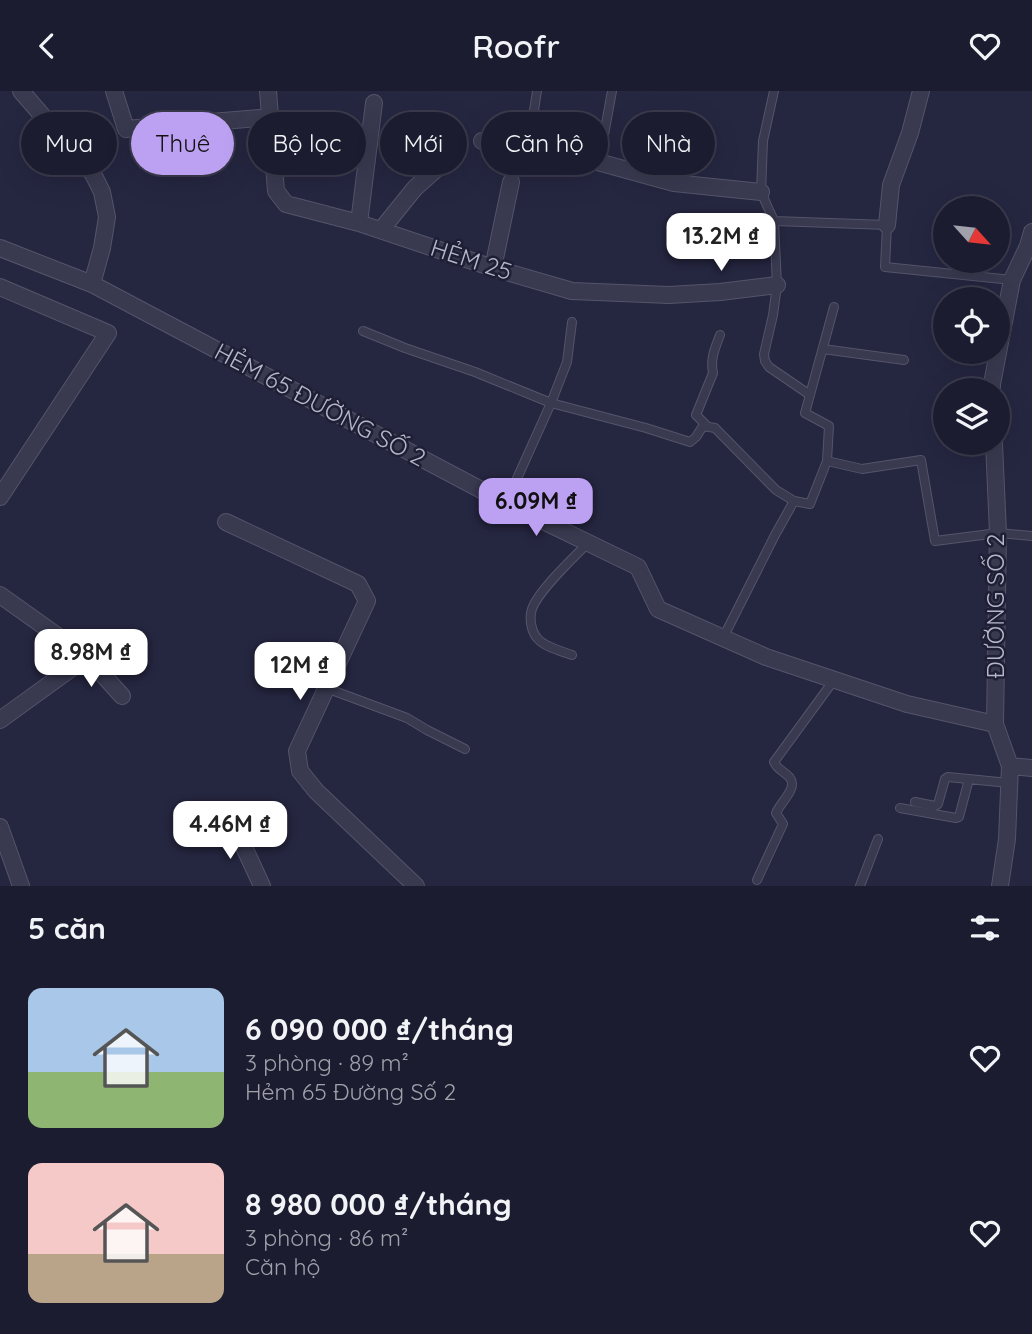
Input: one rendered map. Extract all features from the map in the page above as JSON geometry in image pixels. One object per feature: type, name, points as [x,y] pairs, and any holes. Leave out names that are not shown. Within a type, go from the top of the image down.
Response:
[{"type":"street","points":[[21,91],[93,174],[102,193],[107,217],[92,284]]},
{"type":"street","points":[[114,91],[125,129],[248,119]]},
{"type":"street","name":"HẺM 25","points":[[268,91],[270,112]]},
{"type":"street","points":[[887,225],[891,185],[921,91]]},
{"type":"street","points":[[359,223],[374,103]]},
{"type":"street","points":[[608,165],[674,183],[761,192]]},
{"type":"street","name":"HẺM 25","points":[[275,175],[276,191],[286,204],[359,223],[493,268],[572,291],[668,295],[777,285]]},
{"type":"street","points":[[381,230],[415,188],[430,175]]},
{"type":"street","points":[[493,268],[511,182]]},
{"type":"street","points":[[993,378],[1012,279],[1031,242]]},
{"type":"street","name":"HẺM 65 ĐƯỜNG SỐ 2","points":[[0,248],[92,284],[506,503],[638,567],[658,609],[766,657],[907,704],[995,724]]},
{"type":"street","points":[[0,287],[108,333],[0,497]]},
{"type":"street","name":"ĐƯỜNG SỐ 2","points":[[995,455],[998,533],[995,724],[1010,766],[1007,839],[1000,886]]},
{"type":"street","points":[[226,522],[358,584],[367,601],[298,751],[300,771],[316,791],[416,886]]},
{"type":"street","points":[[0,595],[87,657],[122,696]]},
{"type":"street","points":[[0,720],[87,657]]},
{"type":"street","points":[[1010,766],[1032,768]]},
{"type":"street","points":[[232,821],[262,886]]},
{"type":"street","points":[[0,827],[5,860],[21,886]]},
{"type":"lane","points":[[534,112],[537,91]]},
{"type":"lane","points":[[608,113],[612,91]]},
{"type":"lane","points":[[774,91],[763,141],[761,192],[774,221],[777,285],[765,344],[765,361],[769,367],[810,395]]},
{"type":"lane","points":[[774,221],[887,225],[885,267],[1012,279]]},
{"type":"lane","points":[[720,335],[712,356],[713,373],[696,415],[715,428],[776,490],[794,501],[810,504],[827,461],[829,426],[805,413],[834,307]]},
{"type":"lane","points":[[506,503],[551,403],[566,362],[572,322]]},
{"type":"lane","points":[[363,331],[551,403],[690,442],[703,426],[708,425]]},
{"type":"lane","points":[[822,349],[904,360]]},
{"type":"lane","points":[[827,461],[862,469],[921,460],[935,541],[998,533],[1032,536]]},
{"type":"lane","points":[[723,638],[794,501]]},
{"type":"lane","points":[[572,655],[540,642],[533,634],[531,611],[546,588],[588,543]]},
{"type":"lane","points":[[757,880],[783,824],[776,813],[792,788],[792,781],[774,762],[834,680]]},
{"type":"lane","points":[[326,688],[407,718],[465,749]]},
{"type":"lane","points":[[915,802],[935,806],[938,804],[945,779],[948,777],[1009,783]]},
{"type":"lane","points":[[900,808],[959,817],[969,779]]},
{"type":"lane","points":[[860,886],[878,839]]}]
